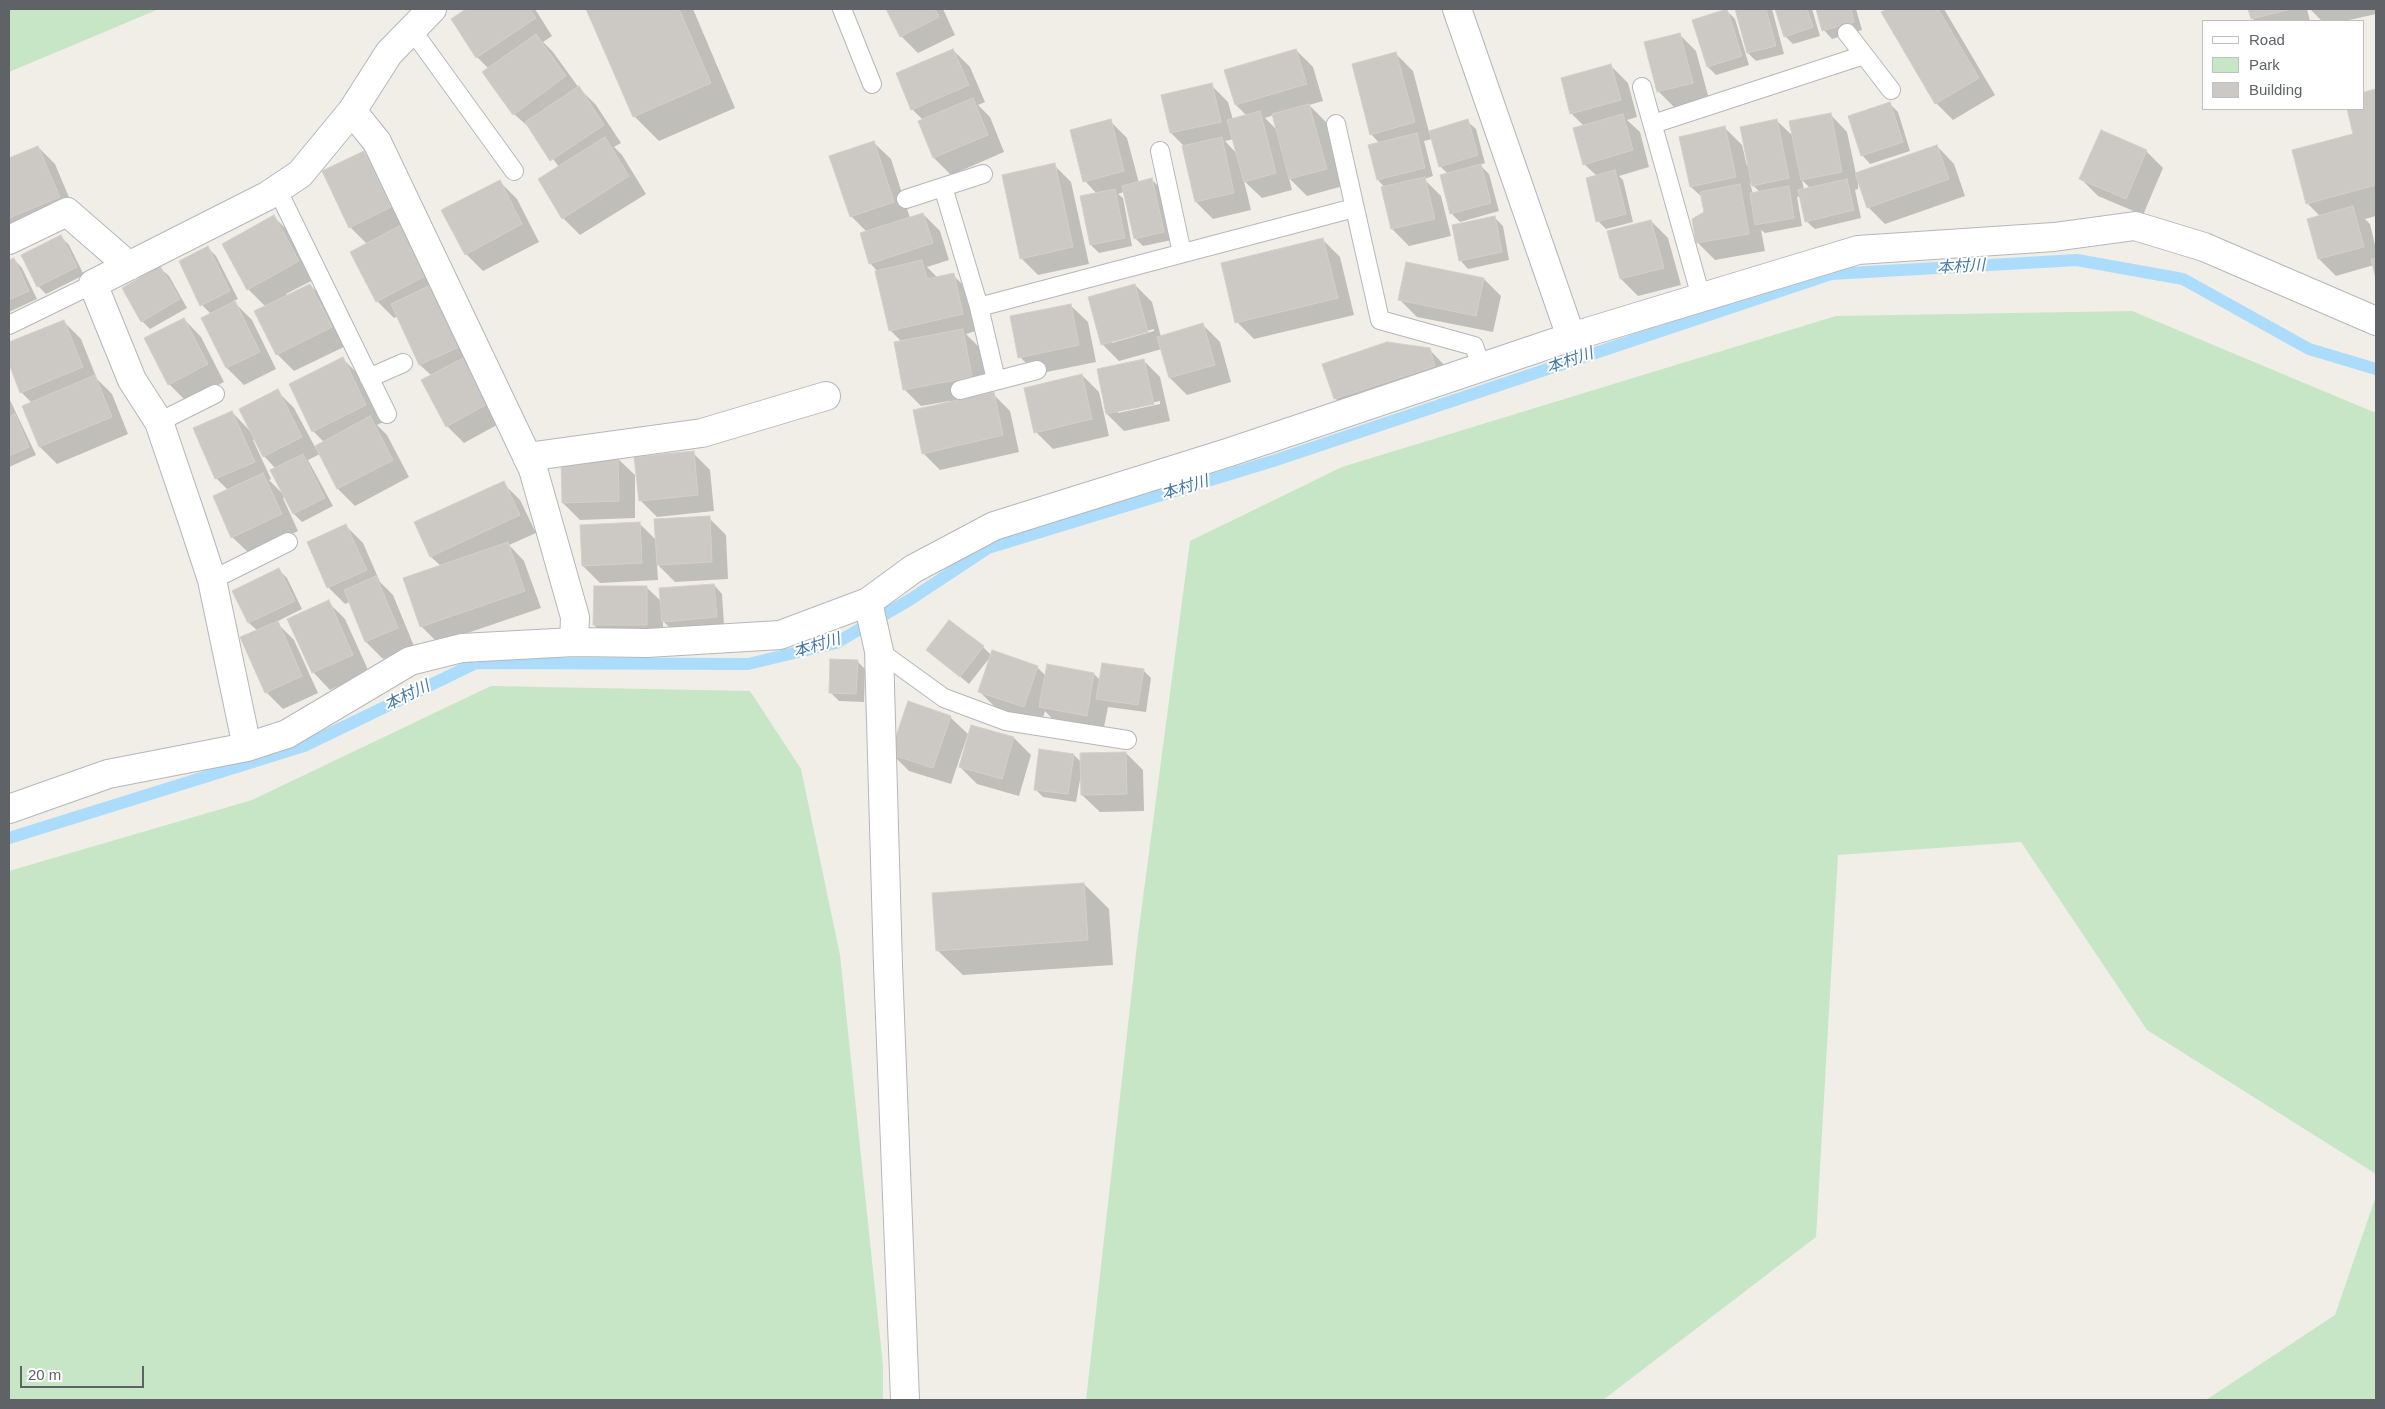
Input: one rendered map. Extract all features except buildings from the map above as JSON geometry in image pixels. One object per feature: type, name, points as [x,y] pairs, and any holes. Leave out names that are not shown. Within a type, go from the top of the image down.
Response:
[{"type":"street","points":[[247,747],[212,580],[159,422],[132,380],[93,284],[277,189],[300,174],[352,111],[389,54],[432,9]]},
{"type":"street","points":[[1457,9],[1571,337]]},
{"type":"street","points":[[352,111],[377,142],[527,457],[575,618],[574,642]]},
{"type":"street","points":[[9,240],[67,212],[129,266]]},
{"type":"street","points":[[9,809],[108,774],[247,747],[287,734],[410,662],[462,648],[574,642],[647,643],[780,635],[868,608],[913,569],[994,526],[1230,452],[1571,337],[1858,250],[2054,237],[2135,226],[2204,247],[2376,321]]},
{"type":"street","points":[[527,457],[702,434],[826,396]]},
{"type":"street","points":[[868,608],[878,646],[887,956],[906,1400]]},
{"type":"lane","points":[[842,9],[872,84]]},
{"type":"lane","points":[[412,30],[514,171]]},
{"type":"lane","points":[[1847,33],[1891,90]]},
{"type":"lane","points":[[1653,124],[1864,55]]},
{"type":"lane","points":[[1642,87],[1702,297]]},
{"type":"lane","points":[[1336,124],[1380,320],[1474,346],[1481,366]]},
{"type":"lane","points":[[1160,151],[1182,253]]},
{"type":"lane","points":[[906,199],[983,174]]},
{"type":"lane","points":[[943,187],[979,307],[996,380]]},
{"type":"lane","points":[[277,189],[387,414]]},
{"type":"lane","points":[[979,307],[1354,208]]},
{"type":"lane","points":[[9,325],[93,284]]},
{"type":"lane","points":[[370,378],[403,363]]},
{"type":"lane","points":[[960,390],[1036,370]]},
{"type":"lane","points":[[159,422],[215,394]]},
{"type":"lane","points":[[212,580],[288,542]]},
{"type":"lane","points":[[878,646],[944,698],[1006,720],[1127,740]]},
{"type":"green space","points":[[9,9],[159,9],[9,72]]},
{"type":"green space","points":[[2132,311],[2376,413],[2376,1174],[2147,1030],[2021,842],[1838,855],[1816,1237],[1603,1400],[1086,1400],[1138,936],[1190,541],[1342,467],[1836,316]]},
{"type":"green space","points":[[491,686],[750,691],[801,769],[840,955],[883,1366],[883,1400],[9,1400],[9,871],[252,800]]},
{"type":"green space","points":[[2376,1196],[2376,1400],[2206,1400],[2335,1315]]},
{"type":"waterway","name":"本村川","points":[[9,838],[304,746],[476,663],[748,664],[836,643],[911,599],[988,548],[1273,461],[1831,274],[2077,260],[2183,279],[2309,349],[2376,369]]}]
